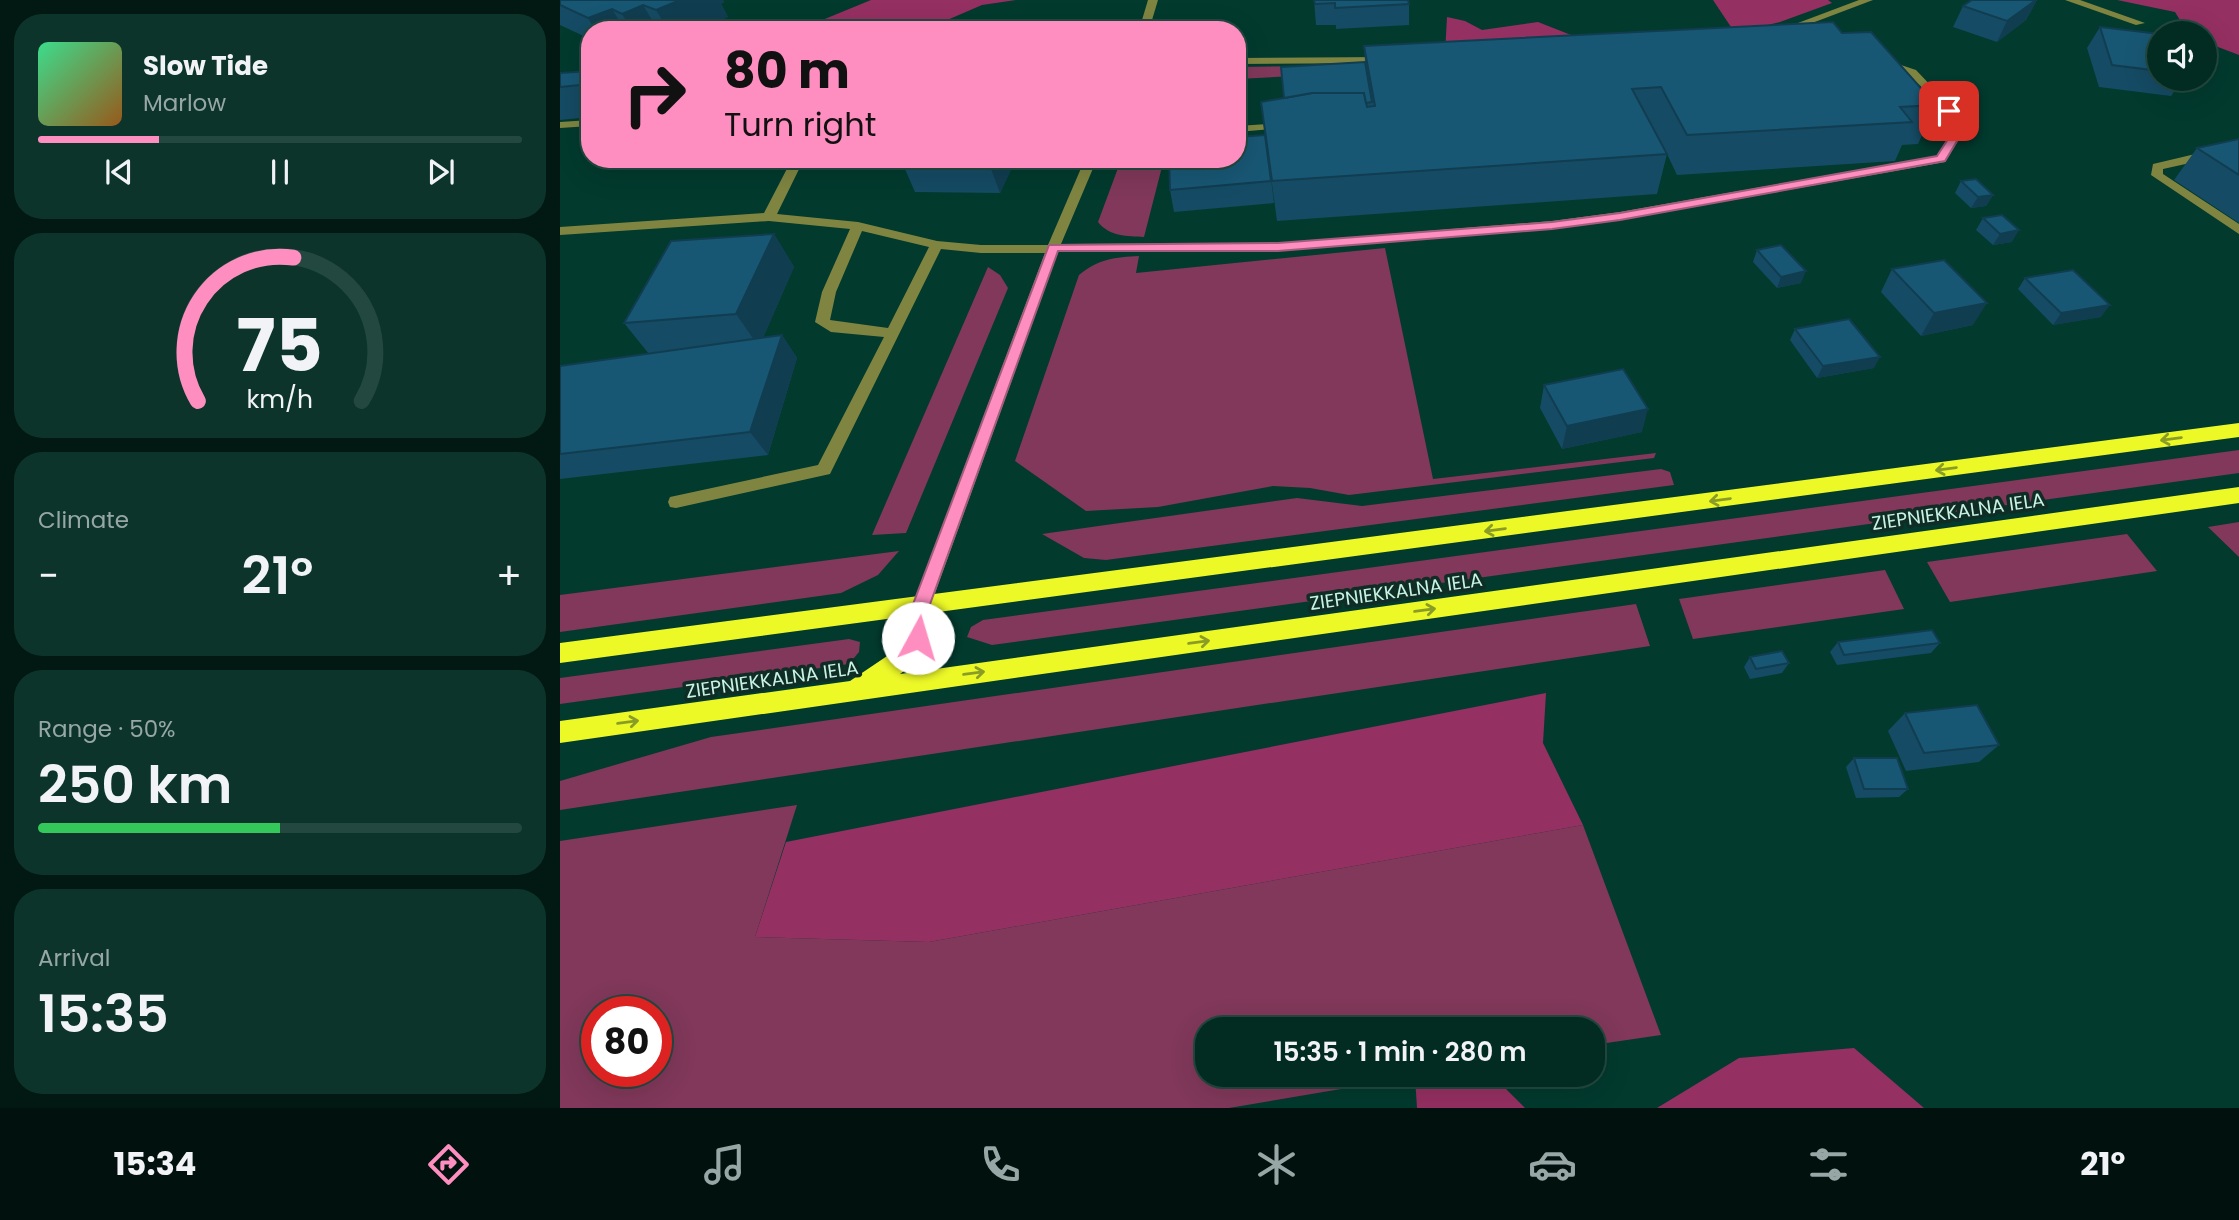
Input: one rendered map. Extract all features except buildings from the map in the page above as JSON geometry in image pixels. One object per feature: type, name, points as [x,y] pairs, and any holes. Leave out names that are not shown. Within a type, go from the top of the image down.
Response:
[{"type":"highway","points":[[560,653],[2239,430]]},
{"type":"highway","name":"ZIEPNIEKKALNA IELA","points":[[560,732],[2239,495]]},
{"type":"highway","points":[[851,691],[904,658],[918,638],[921,607]]},
{"type":"street","points":[[1147,21],[1153,0]]},
{"type":"street","points":[[1768,36],[1868,0]]},
{"type":"street","points":[[2070,0],[2140,23]]},
{"type":"street","points":[[1786,30],[1809,37]]},
{"type":"street","points":[[1246,61],[1404,60]]},
{"type":"street","points":[[560,231],[769,217],[858,226],[937,245],[981,249],[1278,247],[1552,225],[1620,216],[1941,159],[1955,136],[1949,111],[1912,72],[1876,60]]},
{"type":"street","points":[[560,125],[581,124]]},
{"type":"street","points":[[1246,128],[1268,127]]},
{"type":"street","points":[[2239,162],[2208,155],[2157,167],[2157,175],[2239,230]]},
{"type":"street","points":[[769,217],[794,168]]},
{"type":"street","points":[[921,607],[1054,248],[1087,168]]},
{"type":"street","points":[[858,226],[830,292],[822,322],[831,327],[890,334]]},
{"type":"street","points":[[676,502],[824,470],[937,245]]},
{"type":"shaded area","points":[[871,0],[1016,0],[982,5],[945,21],[820,21]]},
{"type":"shaded area","points":[[1713,0],[1828,0],[1832,3],[1780,22],[1735,33]]},
{"type":"shaded area","points":[[2117,0],[2239,0],[2239,55],[2217,47],[2217,21],[2181,21],[2175,12]]},
{"type":"shaded area","points":[[1447,17],[1465,21],[1482,30],[1538,22],[1594,44],[1445,54]]},
{"type":"shaded area","points":[[1436,64],[1463,67],[1246,79],[1246,67]]},
{"type":"shaded area","points":[[1118,168],[1162,168],[1144,237],[1119,235],[1108,231],[1098,222]]},
{"type":"shaded area","points":[[1385,248],[1433,479],[1656,453],[1654,458],[1349,495],[1310,488],[1273,486],[1158,507],[1086,511],[1015,461],[1079,275],[1093,265],[1114,258],[1139,256],[1136,273]]},
{"type":"shaded area","points":[[988,267],[1000,275],[1008,288],[906,533],[872,535]]},
{"type":"shaded area","points":[[2239,450],[2239,473],[992,645],[967,637],[971,627],[983,620]]},
{"type":"shaded area","points":[[1661,469],[1670,472],[1674,485],[1106,560],[1084,558],[1042,534],[1297,498],[1362,506]]},
{"type":"shaded area","points":[[2239,522],[2239,557],[2208,527]]},
{"type":"shaded area","points":[[2127,534],[2157,571],[1950,602],[1927,562]]},
{"type":"shaded area","points":[[899,551],[878,575],[841,593],[560,632],[560,595]]},
{"type":"shaded area","points":[[1885,570],[1904,609],[1693,639],[1679,599]]},
{"type":"shaded area","points":[[1636,604],[1650,646],[560,810],[560,781],[711,737]]},
{"type":"shaded area","points":[[849,639],[860,642],[859,652],[849,664],[560,704],[560,678]]},
{"type":"shaded area","points":[[1546,693],[1543,743],[1583,825],[929,942],[755,937],[786,842]]},
{"type":"shaded area","points":[[797,805],[755,937],[929,942],[1583,825],[1661,1035],[1605,1043],[1605,1017],[1195,1017],[1195,1087],[1353,1087],[1229,1108],[560,1108],[560,841]]},
{"type":"shaded area","points":[[1854,1048],[1924,1108],[1657,1108],[1739,1058]]},
{"type":"shaded area","points":[[1416,1087],[1504,1087],[1525,1108],[1417,1108]]},
{"type":"route","points":[[918,638],[921,607],[1054,248],[1278,247],[1552,225],[1620,216],[1941,159],[1955,136],[1949,111]]}]
